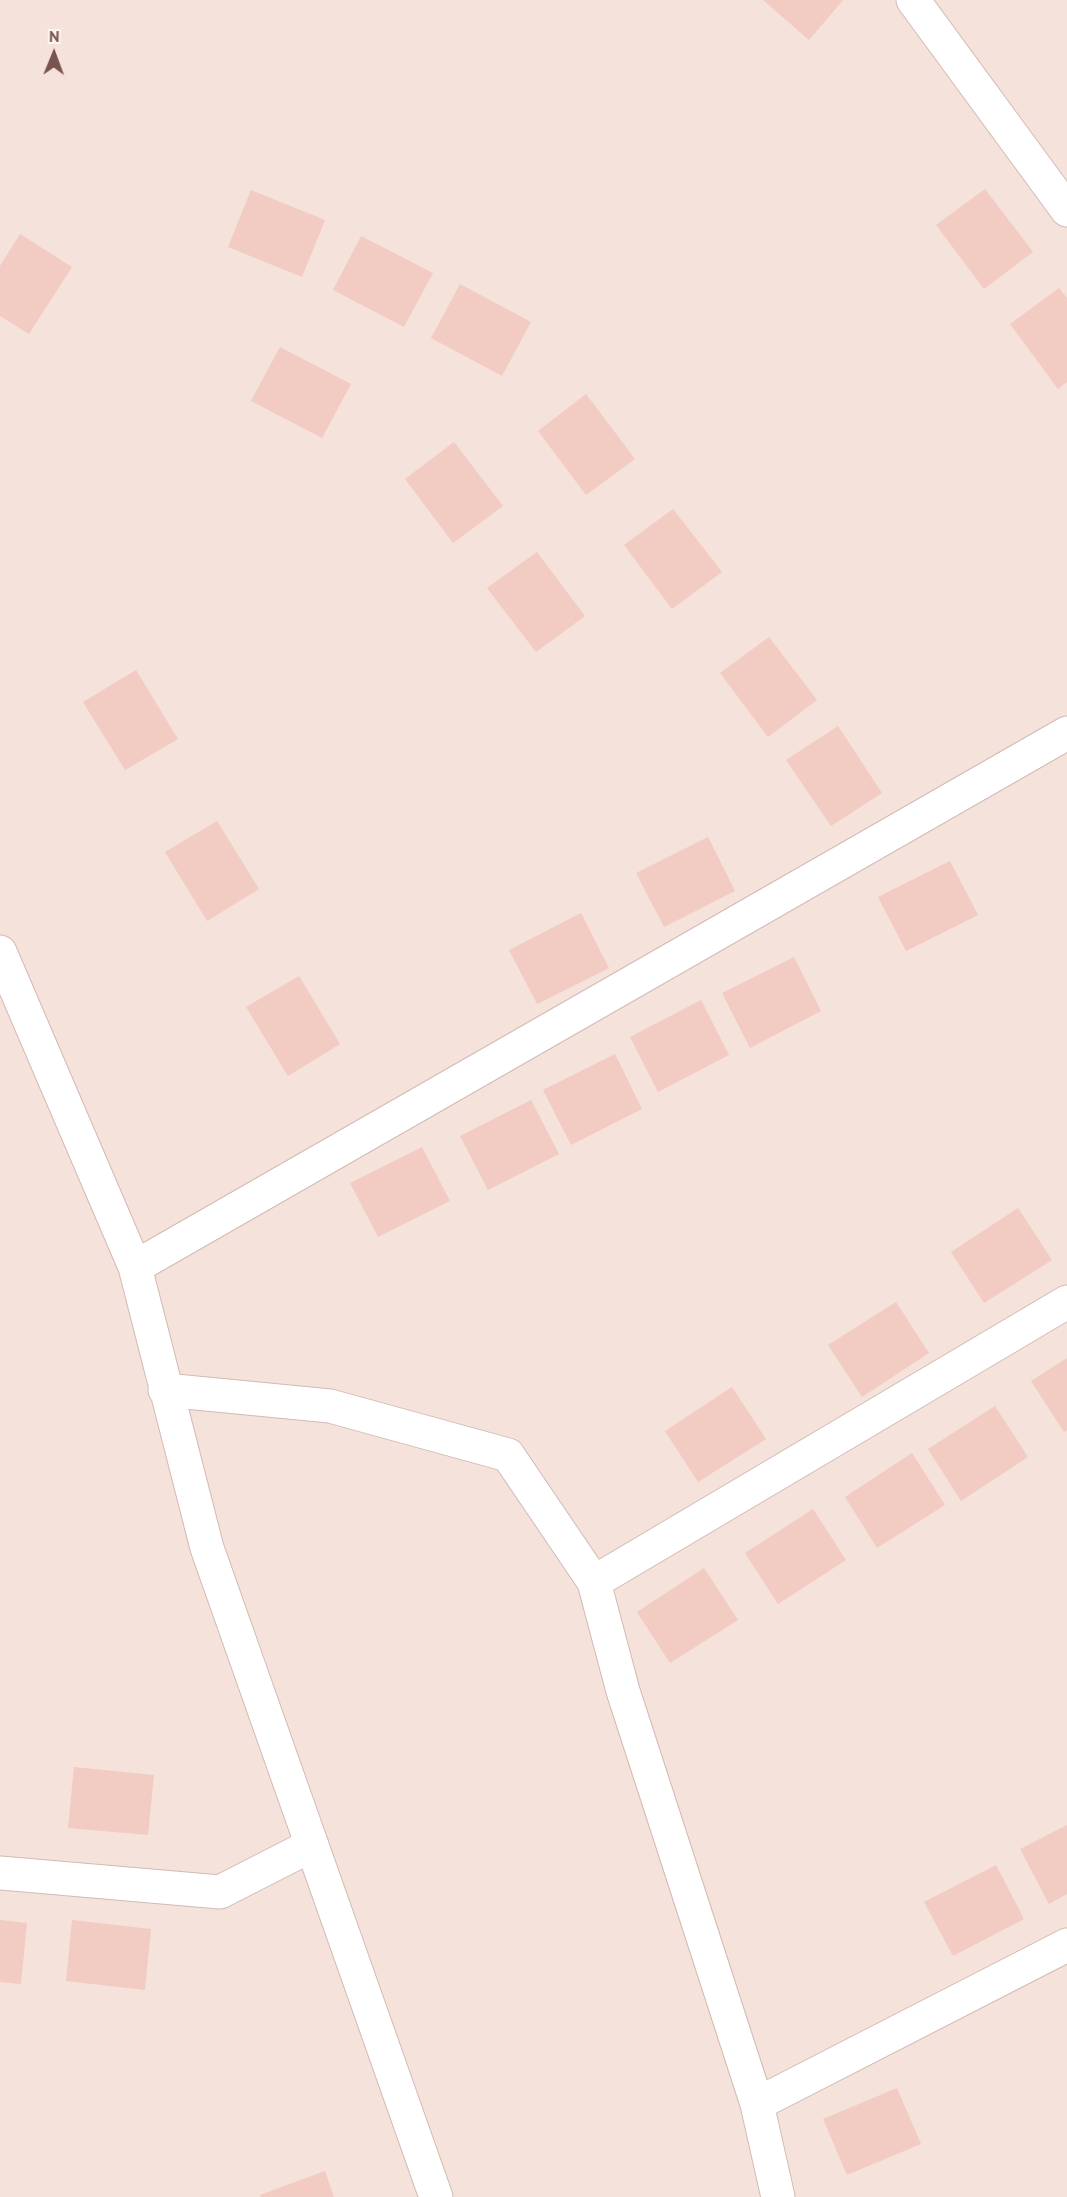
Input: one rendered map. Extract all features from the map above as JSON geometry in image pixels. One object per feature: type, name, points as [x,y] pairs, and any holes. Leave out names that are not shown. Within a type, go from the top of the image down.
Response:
[{"type":"street","points":[[913,0],[1067,210]]},
{"type":"street","points":[[135,1267],[1067,733]]},
{"type":"street","points":[[0,952],[135,1267],[207,1548],[436,2197]]},
{"type":"street","points":[[594,1582],[1067,1302]]},
{"type":"street","points":[[165,1390],[330,1406],[508,1455],[594,1582],[623,1691],[756,2104],[778,2197]]},
{"type":"street","points":[[0,1873],[220,1892],[312,1845]]},
{"type":"street","points":[[756,2104],[1067,1945]]},
{"type":"shaded area","points":[[0,0],[1067,0],[1067,2197],[0,2197]]},
{"type":"building","points":[[763,0],[843,0],[809,40]]},
{"type":"building","points":[[985,189],[1033,252],[984,289],[936,225]]},
{"type":"building","points":[[251,190],[325,220],[302,277],[228,247]]},
{"type":"building","points":[[20,234],[72,267],[29,334],[0,316],[0,266]]},
{"type":"building","points":[[361,236],[433,273],[404,327],[333,290]]},
{"type":"building","points":[[460,284],[531,322],[502,376],[431,338]]},
{"type":"building","points":[[1059,288],[1067,298],[1067,382],[1058,389],[1010,324]]},
{"type":"building","points":[[280,347],[351,384],[322,438],[251,401]]},
{"type":"building","points":[[586,394],[635,459],[586,495],[538,431]]},
{"type":"building","points":[[454,442],[503,506],[453,543],[405,479]]},
{"type":"building","points":[[673,509],[722,572],[672,609],[624,545]]},
{"type":"building","points":[[537,552],[585,616],[536,652],[487,588]]},
{"type":"building","points":[[769,637],[817,700],[768,737],[720,673]]},
{"type":"building","points":[[136,670],[178,739],[125,770],[83,702]]},
{"type":"building","points":[[838,726],[882,793],[831,826],[786,760]]},
{"type":"building","points":[[217,821],[259,889],[207,921],[165,852]]},
{"type":"building","points":[[708,837],[735,891],[664,927],[636,873]]},
{"type":"building","points":[[950,861],[978,915],[906,951],[878,897]]},
{"type":"building","points":[[581,913],[609,968],[537,1004],[509,950]]},
{"type":"building","points":[[794,957],[821,1011],[750,1048],[722,993]]},
{"type":"building","points":[[299,976],[340,1044],[288,1076],[246,1007]]},
{"type":"building","points":[[701,1000],[729,1055],[658,1092],[630,1037]]},
{"type":"building","points":[[615,1054],[642,1109],[571,1145],[543,1090]]},
{"type":"building","points":[[531,1100],[559,1154],[488,1190],[460,1136]]},
{"type":"building","points":[[422,1147],[450,1201],[378,1237],[350,1183]]},
{"type":"building","points":[[1018,1208],[1052,1260],[984,1303],[951,1252]]},
{"type":"building","points":[[896,1302],[929,1353],[862,1397],[828,1345]]},
{"type":"building","points":[[1067,1358],[1067,1430],[1064,1432],[1031,1381]]},
{"type":"building","points":[[732,1387],[766,1439],[698,1482],[665,1431]]},
{"type":"building","points":[[995,1406],[1028,1457],[961,1501],[928,1449]]},
{"type":"building","points":[[912,1453],[945,1505],[877,1548],[845,1497]]},
{"type":"building","points":[[813,1509],[846,1560],[778,1604],[745,1553]]},
{"type":"building","points":[[704,1568],[738,1620],[670,1663],[637,1612]]},
{"type":"building","points":[[74,1767],[154,1775],[148,1835],[68,1828]]},
{"type":"building","points":[[1067,1825],[1067,1894],[1049,1904],[1020,1849]]},
{"type":"building","points":[[996,1865],[1024,1919],[953,1956],[924,1902]]},
{"type":"building","points":[[0,1920],[27,1923],[21,1984],[0,1982]]},
{"type":"building","points":[[72,1920],[151,1929],[145,1990],[66,1981]]},
{"type":"building","points":[[897,2088],[921,2144],[847,2175],[823,2119]]},
{"type":"building","points":[[325,2171],[334,2197],[261,2197],[260,2195]]}]
